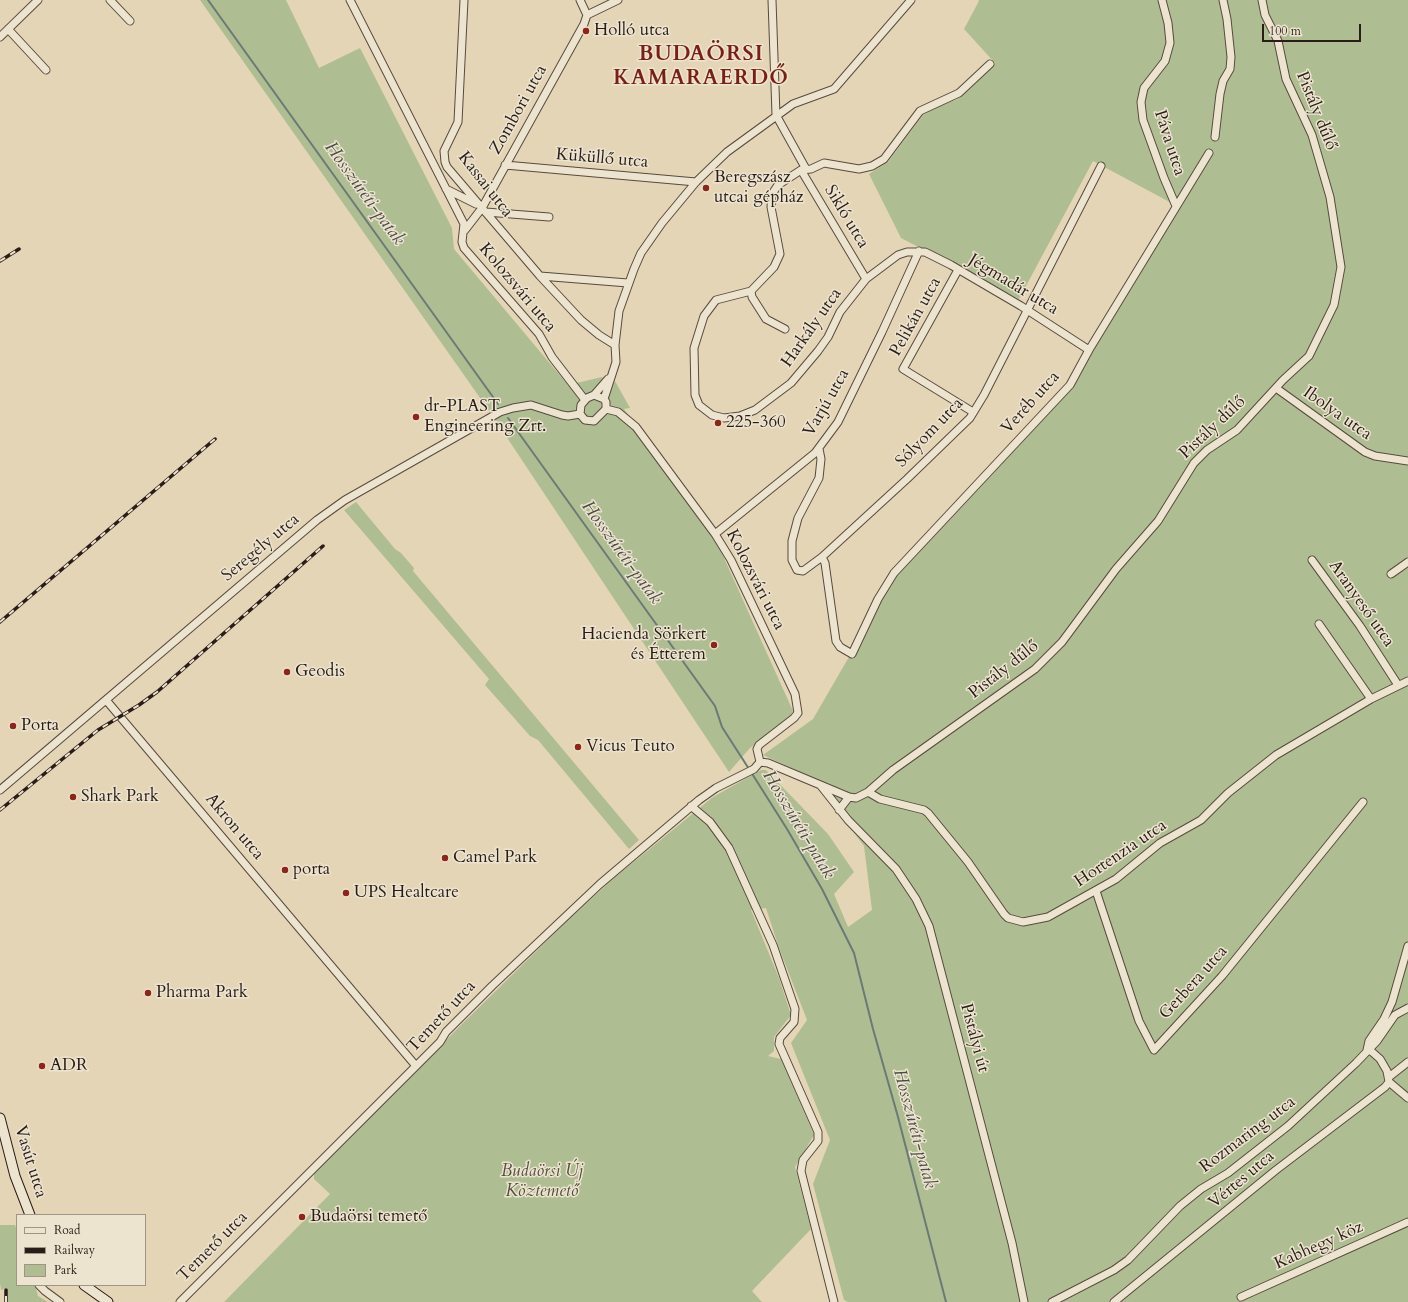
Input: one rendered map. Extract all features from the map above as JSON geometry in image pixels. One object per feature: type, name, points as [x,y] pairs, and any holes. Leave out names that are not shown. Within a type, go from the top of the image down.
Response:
[{"type":"street","points":[[0,37],[38,0]]},
{"type":"street","points":[[110,0],[130,21]]},
{"type":"street","name":"Kolozsvári utca","points":[[350,0],[464,224],[465,230],[462,242],[464,248],[539,334],[556,363],[585,400]]},
{"type":"street","name":"Kassai utca","points":[[464,0],[458,122],[444,151],[447,167],[540,276],[581,320],[599,335],[615,345]]},
{"type":"street","points":[[580,0],[587,15],[618,0]]},
{"type":"street","points":[[772,0],[776,115],[803,170]]},
{"type":"street","points":[[612,374],[594,395],[580,405],[580,414],[585,420],[594,421],[606,409],[606,402],[604,399],[616,362],[615,345],[619,311],[628,283],[650,240],[678,202],[727,152],[776,115],[793,104],[834,89],[911,0]]},
{"type":"street","name":"Páva utca","points":[[1162,0],[1168,23],[1170,43],[1165,61],[1144,88],[1140,102],[1143,120],[1176,206]]},
{"type":"street","points":[[1215,137],[1220,94],[1223,81],[1230,69],[1227,19],[1223,0]]},
{"type":"street","name":"Pistály dűlő","points":[[868,792],[898,766],[1035,669],[1054,651],[1116,569],[1158,521],[1194,463],[1207,450],[1237,430],[1276,388],[1309,356],[1315,346],[1334,305],[1341,267],[1326,183],[1312,135],[1286,80],[1278,41],[1265,15],[1262,0]]},
{"type":"street","name":"Zombori utca","points":[[465,230],[484,210],[505,165],[584,24],[587,15]]},
{"type":"street","points":[[8,29],[46,70]]},
{"type":"street","points":[[751,291],[774,267],[780,254],[771,207],[772,194],[778,185],[803,170],[811,169],[824,163],[860,169],[872,166],[884,159],[920,111],[959,93],[990,64]]},
{"type":"street","name":"Veréb utca","points":[[822,557],[825,563],[836,641],[840,647],[852,654],[878,599],[894,573],[1070,385],[1209,153]]},
{"type":"street","name":"Küküllő utca","points":[[505,165],[696,182]]},
{"type":"street","name":"Sólyom utca","points":[[818,449],[821,459],[819,478],[798,518],[792,541],[792,560],[796,570],[803,571],[822,557],[907,479],[970,418],[984,395],[1101,166]]},
{"type":"street","name":"Sikló utca","points":[[803,170],[866,279]]},
{"type":"street","points":[[446,189],[484,210],[549,218]]},
{"type":"street","name":"Jégmadár utca","points":[[919,251],[924,252],[958,270],[1021,306],[1026,311],[1090,350]]},
{"type":"street","name":"Harkály utca","points":[[785,329],[766,319],[752,297],[751,291],[716,300],[704,316],[694,348],[695,395],[699,405],[712,415],[724,418],[740,416],[755,410],[791,383],[818,351],[828,337],[840,312],[866,279],[898,255],[907,252],[919,251]]},
{"type":"street","name":"Varjú utca","points":[[715,534],[785,479],[818,449],[842,415],[919,251]]},
{"type":"street","name":"Pelikán utca","points":[[958,270],[903,369],[973,412]]},
{"type":"street","points":[[540,276],[628,283]]},
{"type":"street","name":"Ibolya utca","points":[[1276,388],[1365,452],[1375,456],[1408,461]]},
{"type":"street","points":[[594,395],[604,399]]},
{"type":"street","name":"Seregély utca","points":[[0,790],[317,520],[346,500],[500,412],[531,405],[562,415],[568,416],[580,414]]},
{"type":"street","name":"Kolozsvári utca","points":[[606,409],[618,412],[636,427],[715,534],[731,560],[797,700],[798,712],[786,725],[762,743],[757,749],[760,762]]},
{"type":"street","name":"Aranyeső utca","points":[[1312,560],[1360,626],[1398,685]]},
{"type":"street","points":[[1391,574],[1408,562]]},
{"type":"street","points":[[1319,624],[1371,699]]},
{"type":"street","name":"Hortenzia utca","points":[[868,792],[880,799],[924,810],[928,813],[968,862],[1008,918],[1023,922],[1048,918],[1116,879],[1160,843],[1201,820],[1228,793],[1276,756],[1371,699],[1408,681]]},
{"type":"street","name":"Akron utca","points":[[106,700],[416,1066]]},
{"type":"street","points":[[760,762],[768,763],[849,797],[856,798],[868,792]]},
{"type":"street","name":"Temető utca","points":[[180,1302],[416,1066],[492,986],[600,884],[691,806],[716,788],[754,769],[760,762]]},
{"type":"street","name":"Pistályi út","points":[[820,786],[839,810],[896,869],[916,899],[930,926],[1010,1235],[1024,1302]]},
{"type":"street","points":[[839,810],[849,797]]},
{"type":"street","name":"Gerbera utca","points":[[1096,891],[1138,1022],[1154,1050],[1222,976],[1363,802]]},
{"type":"street","points":[[691,806],[710,822],[731,852],[773,945],[795,1009],[794,1022],[780,1038],[779,1044],[818,1132],[818,1141],[803,1160],[801,1171],[834,1302]]},
{"type":"street","name":"Rozmaring utca","points":[[1052,1302],[1114,1270],[1128,1260],[1180,1206],[1279,1134],[1345,1074],[1367,1051],[1369,1041],[1384,1019],[1392,1002],[1408,946]]},
{"type":"street","points":[[1367,1051],[1377,1041],[1395,1015],[1408,1008]]},
{"type":"street","points":[[1367,1051],[1372,1051],[1380,1059],[1389,1080],[1408,1098]]},
{"type":"street","name":"Vértes utca","points":[[1114,1302],[1276,1170],[1335,1126],[1408,1062]]},
{"type":"street","name":"Vasút utca","points":[[0,1118],[16,1176],[30,1214]]},
{"type":"street","name":"Kabhegy köz","points":[[1242,1297],[1408,1222]]},
{"type":"street","points":[[40,1286],[60,1302]]},
{"type":"street","points":[[85,1286],[108,1302]]},
{"type":"green space","points":[[200,0],[286,0],[319,68],[360,48],[452,228],[454,249],[568,385],[602,377],[610,389],[615,381],[630,408],[624,409],[715,538],[793,711],[790,717],[750,748],[729,772],[490,412]]},
{"type":"green space","name":"Budaörsi Új Köztemető","points":[[978,0],[1408,0],[1408,1302],[848,1302],[844,1300],[813,1184],[830,1140],[791,1043],[807,1020],[779,948],[766,908],[751,910],[779,978],[791,1015],[774,1037],[774,1051],[768,1056],[781,1059],[814,1135],[795,1167],[811,1229],[752,1291],[762,1302],[224,1302],[330,1194],[314,1179],[314,1174],[460,1026],[566,922],[614,878],[713,797],[761,770],[766,770],[828,834],[854,872],[834,894],[848,927],[872,910],[864,846],[813,778],[763,755],[813,719],[853,650],[893,571],[1043,416],[1094,349],[1179,207],[1093,161],[1019,299],[901,238],[869,174],[888,162],[923,115],[937,107],[958,99],[995,63],[964,29],[979,1]]},
{"type":"green space","points":[[356,502],[395,549],[401,553],[414,568],[413,571],[639,840],[629,849],[538,740],[530,736],[485,685],[489,679],[344,510]]},
{"type":"green space","points":[[0,1225],[15,1225],[16,1286],[35,1286],[38,1296],[48,1302],[7,1302],[7,1288],[1,1290]]},
{"type":"waterway","name":"Hosszúréti-patak","points":[[208,0],[498,404]]},
{"type":"waterway","name":"Hosszúréti-patak","points":[[508,418],[715,706],[722,727],[749,769]]},
{"type":"waterway","name":"Hosszúréti-patak","points":[[751,772],[787,829],[822,889],[854,953],[946,1302]]},
{"type":"railway","points":[[0,261],[19,249]]},
{"type":"railway","points":[[0,622],[215,439]]},
{"type":"railway","points":[[0,810],[98,730],[157,692],[323,546]]},
{"type":"railway","points":[[6,1290],[6,1302]]},
{"type":"place","name":"Holló utca","points":[[586,31]]},
{"type":"place","name":"Beregszász utcai gépház","points":[[706,188]]},
{"type":"place","name":"dr-PLAST Engineering Zrt.","points":[[416,417]]},
{"type":"place","name":"225-360","points":[[718,423]]},
{"type":"place","name":"Hacienda Sörkert és Étterem","points":[[714,645]]},
{"type":"place","name":"Geodis","points":[[287,672]]},
{"type":"place","name":"Porta","points":[[13,726]]},
{"type":"place","name":"Vicus Teuto","points":[[578,747]]},
{"type":"place","name":"Shark Park","points":[[73,797]]},
{"type":"place","name":"Camel Park","points":[[445,858]]},
{"type":"place","name":"porta","points":[[285,870]]},
{"type":"place","name":"UPS Healtcare","points":[[346,893]]},
{"type":"place","name":"Pharma Park","points":[[148,993]]},
{"type":"place","name":"ADR","points":[[42,1066]]},
{"type":"place","name":"Budaörsi temető","points":[[302,1217]]},
{"type":"district","name":"BUDAÖRSI KAMARAERDŐ","points":[[701,67]]}]
